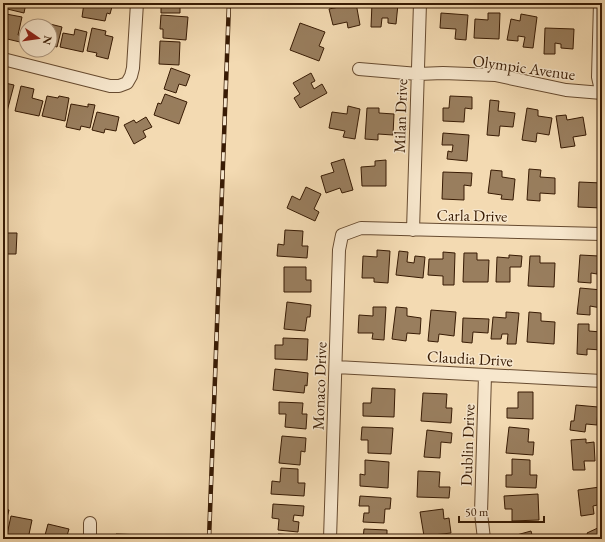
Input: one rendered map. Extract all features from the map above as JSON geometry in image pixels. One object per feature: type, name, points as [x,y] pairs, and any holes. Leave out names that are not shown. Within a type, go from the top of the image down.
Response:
[{"type":"street","points":[[3,59],[110,86],[119,86],[127,83],[133,68],[137,3]]},
{"type":"street","name":"Milan Drive","points":[[413,230],[420,3]]},
{"type":"street","points":[[600,3],[598,77],[602,94]]},
{"type":"street","name":"Olympic Avenue","points":[[359,69],[418,74],[442,73],[495,76],[566,90],[602,94]]},
{"type":"street","name":"Carla Drive","points":[[342,235],[361,228],[602,234]]},
{"type":"street","name":"Monaco Drive","points":[[330,539],[339,250],[342,235]]},
{"type":"street","name":"Claudia Drive","points":[[336,367],[602,381]]},
{"type":"street","name":"Dublin Drive","points":[[484,539],[481,513],[485,375]]},
{"type":"street","points":[[90,523],[90,539]]},
{"type":"building","points":[[3,3],[26,3],[24,13],[3,8]]},
{"type":"building","points":[[84,3],[113,3],[110,14],[107,13],[105,21],[82,17]]},
{"type":"building","points":[[161,3],[180,3],[180,13],[161,13]]},
{"type":"building","points":[[344,3],[356,3],[360,25],[348,28],[347,22],[333,25],[329,9],[344,6]]},
{"type":"building","points":[[372,3],[398,4],[396,24],[388,23],[388,18],[382,18],[381,27],[371,27]]},
{"type":"building","points":[[441,13],[468,15],[466,40],[455,39],[456,29],[440,28]]},
{"type":"building","points":[[488,13],[500,13],[499,39],[474,38],[475,19],[488,20]]},
{"type":"building","points":[[6,14],[22,17],[18,18],[18,42],[3,38],[3,25]]},
{"type":"building","points":[[521,14],[537,17],[533,48],[523,47],[525,37],[518,36],[518,41],[507,40],[511,19],[520,21]]},
{"type":"building","points":[[161,15],[188,17],[186,40],[163,38],[163,29],[160,29]]},
{"type":"building","points":[[300,23],[325,32],[319,46],[324,48],[319,61],[290,50]]},
{"type":"building","points":[[58,26],[62,27],[58,43]]},
{"type":"building","points":[[92,28],[106,31],[105,35],[113,37],[108,59],[96,56],[97,53],[87,51]]},
{"type":"building","points":[[545,28],[574,29],[573,49],[561,48],[561,44],[555,43],[555,54],[544,54]]},
{"type":"building","points":[[75,29],[87,32],[83,52],[60,47],[63,33],[74,35]]},
{"type":"building","points":[[160,41],[180,42],[179,65],[159,64]]},
{"type":"building","points":[[171,68],[190,75],[186,86],[179,84],[176,93],[164,89]]},
{"type":"building","points":[[311,73],[315,81],[311,83],[314,89],[322,84],[327,93],[300,108],[294,98],[300,94],[293,83]]},
{"type":"building","points":[[5,83],[14,85],[6,115],[3,115],[3,87]]},
{"type":"building","points":[[21,86],[34,89],[32,98],[43,101],[39,116],[15,111]]},
{"type":"building","points":[[165,94],[187,102],[179,124],[154,115],[158,103],[161,104]]},
{"type":"building","points":[[47,96],[69,98],[65,121],[42,116]]},
{"type":"building","points":[[450,96],[472,97],[472,109],[465,108],[464,122],[443,121],[443,108],[449,108]]},
{"type":"building","points":[[490,100],[499,101],[498,111],[515,113],[513,127],[500,126],[499,136],[487,135]]},
{"type":"building","points":[[71,104],[88,107],[88,104],[95,105],[90,128],[81,126],[80,130],[66,127]]},
{"type":"building","points":[[348,106],[360,109],[355,139],[343,137],[345,131],[329,128],[332,112],[347,114]]},
{"type":"building","points":[[367,108],[379,108],[379,113],[394,114],[393,135],[378,134],[378,140],[365,139]]},
{"type":"building","points":[[527,108],[538,110],[538,116],[552,118],[549,135],[537,133],[536,142],[522,140]]},
{"type":"building","points":[[97,112],[119,117],[116,131],[105,129],[104,133],[92,130]]},
{"type":"building","points":[[566,115],[567,120],[583,117],[586,135],[573,137],[575,146],[561,148],[556,116]]},
{"type":"building","points":[[146,117],[152,127],[143,131],[146,137],[134,144],[124,125],[134,120],[136,123]]},
{"type":"building","points":[[443,133],[469,135],[467,161],[447,159],[448,151],[452,152],[453,145],[442,145]]},
{"type":"building","points":[[344,159],[353,190],[342,193],[340,188],[326,193],[321,176],[334,172],[331,163]]},
{"type":"building","points":[[386,160],[386,186],[362,186],[361,167],[375,166],[375,161]]},
{"type":"building","points":[[529,169],[541,170],[540,177],[555,178],[555,194],[540,193],[540,201],[527,200]]},
{"type":"building","points":[[491,170],[502,171],[502,177],[515,179],[513,200],[501,199],[502,195],[488,193]]},
{"type":"building","points":[[443,172],[472,173],[471,186],[464,185],[464,200],[442,199]]},
{"type":"building","points":[[579,182],[602,183],[602,208],[578,207]]},
{"type":"building","points":[[306,187],[321,194],[314,209],[319,212],[315,221],[287,208],[292,196],[300,200]]},
{"type":"building","points":[[285,230],[303,231],[302,246],[308,246],[307,258],[277,256],[278,244],[284,245]]},
{"type":"building","points":[[3,233],[17,233],[16,254],[3,254]]},
{"type":"building","points":[[377,250],[390,251],[388,283],[374,282],[374,278],[362,278],[363,256],[377,257]]},
{"type":"building","points":[[399,251],[408,252],[407,262],[414,263],[415,256],[425,257],[423,278],[396,275]]},
{"type":"building","points":[[443,252],[455,253],[454,285],[443,285],[443,276],[428,275],[429,259],[443,259]]},
{"type":"building","points":[[464,253],[477,253],[477,260],[489,260],[488,282],[463,282]]},
{"type":"building","points":[[509,255],[522,256],[521,267],[510,267],[510,282],[496,282],[497,257],[509,258]]},
{"type":"building","points":[[580,255],[599,256],[597,274],[591,273],[591,283],[578,282]]},
{"type":"building","points":[[530,256],[540,256],[540,263],[555,263],[554,287],[528,286]]},
{"type":"building","points":[[284,267],[306,267],[306,280],[311,280],[311,292],[284,292]]},
{"type":"building","points":[[580,288],[602,290],[601,308],[590,306],[590,315],[577,314]]},
{"type":"building","points":[[287,302],[311,305],[310,317],[307,317],[305,331],[284,329]]},
{"type":"building","points":[[373,307],[386,307],[384,340],[372,339],[373,333],[358,333],[359,315],[373,316]]},
{"type":"building","points":[[396,307],[407,308],[407,316],[421,318],[420,334],[407,333],[406,341],[392,339]]},
{"type":"building","points":[[431,310],[456,312],[454,336],[439,334],[438,342],[428,341]]},
{"type":"building","points":[[506,312],[519,313],[516,344],[507,344],[508,334],[502,334],[501,339],[491,339],[493,317],[506,318]]},
{"type":"building","points":[[529,312],[541,313],[541,321],[555,322],[554,344],[527,342]]},
{"type":"building","points":[[463,318],[489,319],[488,333],[473,332],[472,343],[462,342]]},
{"type":"building","points":[[578,324],[589,324],[589,331],[601,332],[601,350],[587,349],[587,355],[577,354]]},
{"type":"building","points":[[283,338],[308,339],[307,360],[275,359],[275,345],[283,345]]},
{"type":"building","points":[[275,369],[308,373],[307,386],[305,385],[304,393],[273,390]]},
{"type":"building","points":[[372,388],[395,389],[394,417],[363,416],[363,403],[371,403]]},
{"type":"building","points":[[518,392],[533,392],[533,419],[507,418],[507,408],[518,408]]},
{"type":"building","points":[[423,393],[447,394],[446,408],[452,408],[451,423],[421,421]]},
{"type":"building","points":[[279,402],[303,403],[302,414],[307,414],[306,429],[285,427],[286,414],[279,414]]},
{"type":"building","points":[[576,405],[598,407],[597,425],[586,424],[585,432],[570,430],[571,421],[574,421]]},
{"type":"building","points":[[362,427],[393,428],[391,454],[368,453],[368,440],[361,440]]},
{"type":"building","points":[[509,427],[529,429],[528,442],[534,442],[533,455],[506,453]]},
{"type":"building","points":[[427,430],[452,433],[451,443],[441,442],[440,458],[424,457]]},
{"type":"building","points":[[282,436],[306,438],[305,452],[301,451],[300,465],[279,463]]},
{"type":"building","points":[[586,439],[586,443],[594,442],[595,461],[584,461],[585,470],[573,470],[571,440]]},
{"type":"building","points":[[512,459],[530,460],[530,475],[537,475],[536,488],[506,487],[506,475],[512,475]]},
{"type":"building","points":[[365,460],[389,462],[388,488],[360,486],[360,474],[365,475]]},
{"type":"building","points":[[281,468],[298,469],[298,483],[305,483],[304,496],[271,494],[272,481],[280,482]]},
{"type":"building","points":[[418,471],[440,472],[439,487],[450,487],[449,498],[417,497]]},
{"type":"building","points":[[600,487],[602,504],[593,506],[594,514],[581,516],[578,490]]},
{"type":"building","points":[[538,494],[539,520],[512,521],[512,509],[505,509],[504,496]]},
{"type":"building","points":[[360,496],[391,498],[390,509],[385,509],[384,523],[363,522],[364,513],[369,513],[369,506],[359,506]]},
{"type":"building","points":[[273,504],[304,506],[303,516],[294,515],[293,521],[299,522],[298,532],[278,530],[279,519],[272,518]]},
{"type":"building","points":[[3,509],[9,510],[3,533]]},
{"type":"building","points":[[443,509],[444,519],[449,518],[451,533],[424,536],[420,512]]},
{"type":"building","points":[[11,516],[32,520],[28,539],[6,539]]},
{"type":"building","points":[[48,524],[69,529],[66,539],[44,539]]},
{"type":"building","points":[[602,526],[602,539],[590,539],[587,533]]},
{"type":"building","points":[[364,529],[387,530],[387,539],[363,539]]},
{"type":"building","points":[[531,531],[533,539],[514,539],[513,536]]},
{"type":"building","points":[[116,534],[143,535],[143,539],[115,539]]},
{"type":"building","points":[[278,534],[293,535],[293,539],[277,539]]},
{"type":"railway","points":[[209,539],[229,3]]}]
